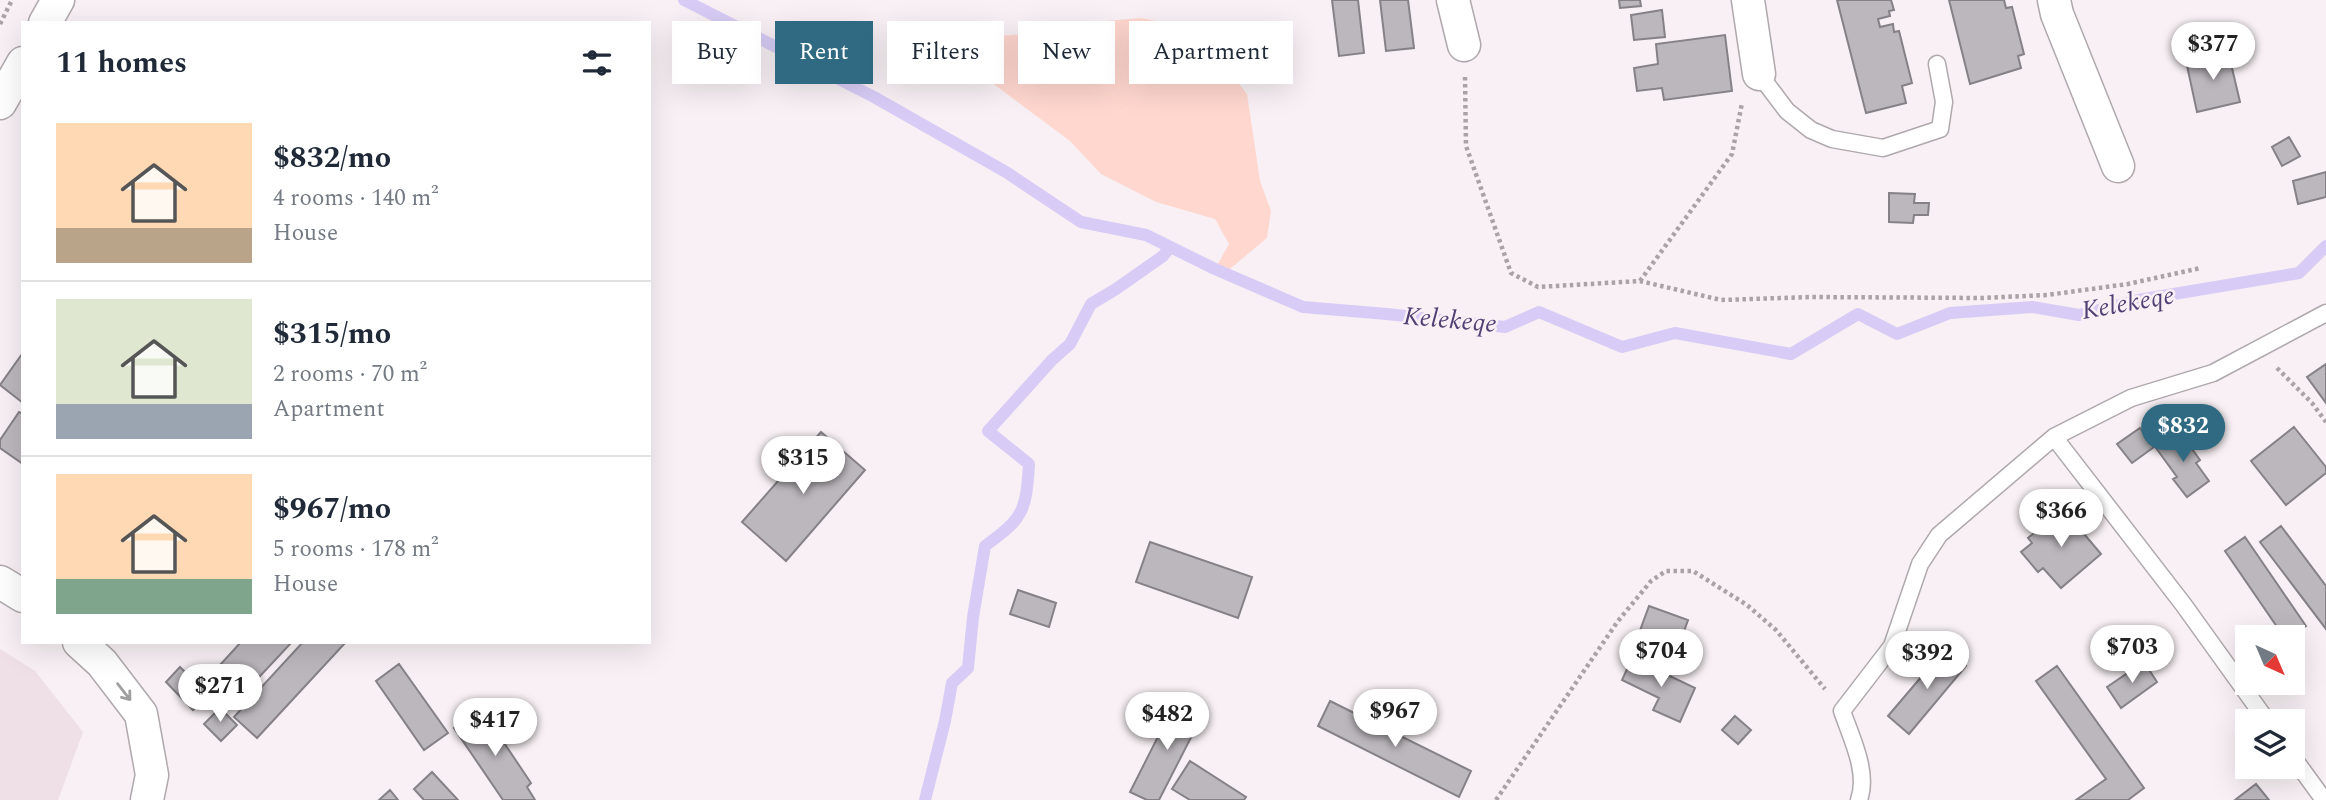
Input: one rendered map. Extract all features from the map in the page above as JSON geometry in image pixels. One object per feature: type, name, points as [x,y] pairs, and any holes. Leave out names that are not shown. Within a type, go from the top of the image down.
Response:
[{"type":"street","points":[[46,21],[58,0]]},
{"type":"street","points":[[1452,0],[1464,45]]},
{"type":"street","points":[[1748,0],[1759,74]]},
{"type":"street","points":[[2054,0],[2057,14],[2118,166]]},
{"type":"street","points":[[0,103],[21,66]]},
{"type":"street","points":[[0,582],[21,595]]},
{"type":"street","points":[[81,644],[102,663],[141,714],[152,775],[147,800]]},
{"type":"lane","points":[[1759,74],[1787,111],[1811,130],[1832,139],[1882,148],[1940,129],[1944,102],[1937,64]]},
{"type":"lane","points":[[1859,800],[1859,762],[1842,711],[1892,646],[1920,564],[1939,535],[2054,437],[2131,398],[2213,373],[2326,313]]},
{"type":"lane","points":[[2054,437],[2183,604],[2258,709]]},
{"type":"lane","points":[[2305,774],[2324,800]]},
{"type":"path","points":[[0,24],[12,0]]},
{"type":"path","points":[[1464,45],[1466,146],[1511,273],[1538,287],[1640,282],[1721,300],[1812,297],[1982,298],[2047,295],[2128,284],[2201,268]]},
{"type":"path","points":[[1640,282],[1732,154],[1746,78],[1759,74]]},
{"type":"path","points":[[2257,348],[2312,403],[2326,422]]},
{"type":"path","points":[[1496,800],[1618,621],[1650,581],[1666,571],[1693,570],[1746,605],[1776,630],[1842,711]]},
{"type":"shaded area","points":[[1140,18],[1157,21],[1129,21],[1129,84],[1239,84],[1247,94],[1260,181],[1271,211],[1267,238],[1225,273],[1215,269],[1229,244],[1215,219],[1156,202],[1101,174],[1070,141],[994,84],[1004,84],[1004,36],[1018,34],[1018,84],[1115,84],[1115,21],[1106,21]]},
{"type":"shaded area","points":[[0,649],[35,671],[83,732],[58,800],[0,800]]},
{"type":"building","points":[[1332,0],[1358,0],[1364,53],[1339,56]]},
{"type":"building","points":[[1380,0],[1408,0],[1414,48],[1386,51]]},
{"type":"building","points":[[1619,0],[1640,0],[1641,6],[1620,8]]},
{"type":"building","points":[[1837,0],[1891,0],[1894,10],[1889,11],[1890,16],[1878,19],[1880,27],[1893,24],[1894,32],[1899,31],[1912,83],[1902,86],[1906,103],[1866,113]]},
{"type":"building","points":[[1949,0],[2004,0],[2006,8],[2012,7],[2024,54],[2018,56],[2021,68],[1970,84]]},
{"type":"building","points":[[1662,10],[1665,37],[1634,40],[1631,15]]},
{"type":"building","points":[[1725,35],[1732,91],[1664,100],[1662,88],[1637,91],[1634,68],[1658,64],[1656,44]]},
{"type":"building","points":[[2228,51],[2240,102],[2197,112],[2186,61]]},
{"type":"building","points":[[2289,137],[2300,156],[2282,166],[2272,147]]},
{"type":"building","points":[[2326,172],[2326,197],[2298,204],[2293,181]]},
{"type":"building","points":[[1889,193],[1915,194],[1914,203],[1929,203],[1928,215],[1914,215],[1913,223],[1889,222]]},
{"type":"building","points":[[21,355],[21,401],[0,385]]},
{"type":"building","points":[[2326,364],[2326,403],[2307,377]]},
{"type":"building","points":[[19,412],[21,413],[21,463],[0,448],[0,440]]},
{"type":"building","points":[[2294,427],[2326,467],[2326,473],[2286,505],[2251,461]]},
{"type":"building","points":[[2140,428],[2154,447],[2132,463],[2117,444]]},
{"type":"building","points":[[2179,431],[2200,460],[2196,463],[2209,481],[2187,497],[2173,479],[2177,477],[2156,448]]},
{"type":"building","points":[[821,432],[865,470],[786,561],[742,522]]},
{"type":"building","points":[[2063,509],[2101,554],[2061,588],[2043,568],[2038,572],[2021,552],[2032,543],[2028,538]]},
{"type":"building","points":[[2281,526],[2326,586],[2326,629],[2260,542]]},
{"type":"building","points":[[2245,537],[2306,626],[2276,625],[2225,551]]},
{"type":"building","points":[[1150,542],[1252,577],[1238,618],[1136,582]]},
{"type":"building","points":[[1018,590],[1056,603],[1049,627],[1010,614]]},
{"type":"building","points":[[1649,606],[1688,620],[1673,662],[1634,647]]},
{"type":"building","points":[[239,644],[290,644],[247,690],[220,665]]},
{"type":"building","points":[[301,644],[344,644],[257,738],[234,717]]},
{"type":"building","points":[[1945,649],[1966,666],[1909,734],[1888,716]]},
{"type":"building","points":[[1632,658],[1695,688],[1680,722],[1653,710],[1659,698],[1622,680]]},
{"type":"building","points":[[2144,662],[2157,682],[2121,708],[2107,687]]},
{"type":"building","points":[[399,664],[448,733],[424,750],[376,681]]},
{"type":"building","points":[[2057,666],[2144,788],[2128,800],[2076,800],[2106,779],[2036,681]]},
{"type":"building","points":[[180,667],[208,695],[193,710],[166,682]]},
{"type":"building","points":[[1176,701],[1203,714],[1159,800],[1147,800],[1130,792]]},
{"type":"building","points":[[1330,701],[1471,771],[1459,797],[1318,726]]},
{"type":"building","points":[[220,708],[237,725],[221,741],[204,724]]},
{"type":"building","points":[[482,710],[531,783],[527,787],[535,800],[503,800],[454,728]]},
{"type":"building","points":[[1735,716],[1751,730],[1738,744],[1722,730]]},
{"type":"building","points":[[1190,761],[1246,797],[1244,800],[1190,800],[1172,789]]},
{"type":"building","points":[[432,772],[458,800],[424,800],[414,789]]},
{"type":"building","points":[[2256,784],[2269,800],[2235,800]]},
{"type":"building","points":[[390,790],[398,800],[379,800]]},
{"type":"waterway","name":"Kelekeqe","points":[[684,0],[874,97],[1006,172],[1081,222],[1146,235],[1215,269],[1303,307],[1505,327],[1539,312],[1622,347],[1675,333],[1791,354],[1858,314],[1897,334],[1950,313],[2032,307],[2079,315],[2138,300],[2299,273],[2326,246]]},
{"type":"waterway","points":[[925,800],[952,683],[968,668],[985,546],[1015,520],[1026,493],[1029,464],[988,431],[1052,360],[1070,344],[1091,304],[1163,256],[1170,247]]}]
